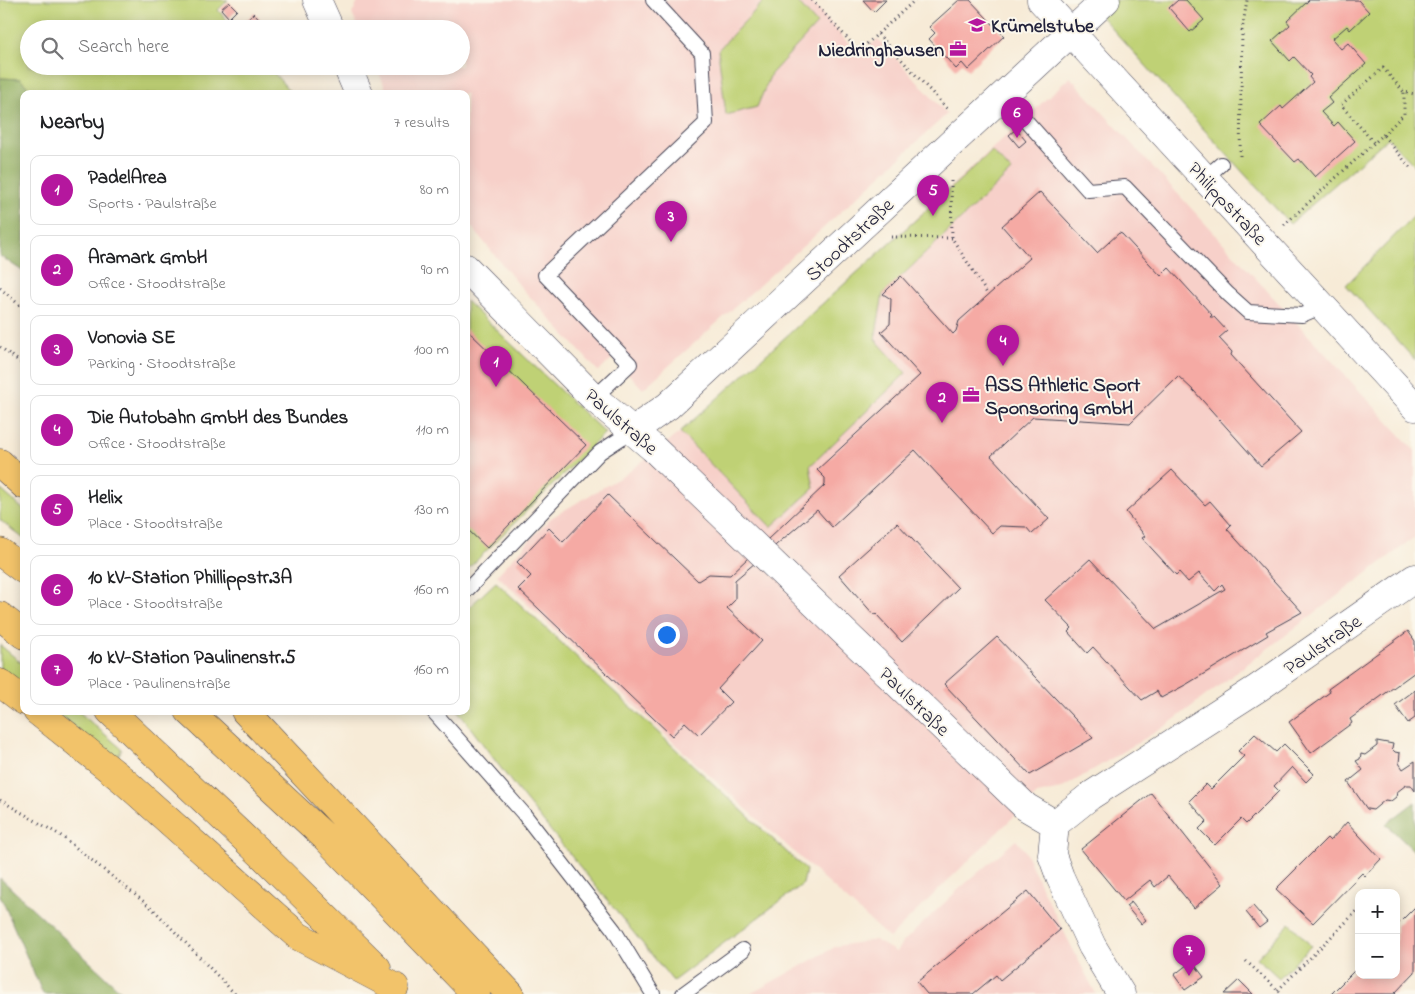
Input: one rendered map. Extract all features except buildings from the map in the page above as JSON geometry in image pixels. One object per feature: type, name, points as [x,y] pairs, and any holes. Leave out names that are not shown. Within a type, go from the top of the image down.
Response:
[{"type":"highway","points":[[0,463],[20,481]]},
{"type":"highway","points":[[0,552],[20,567]]},
{"type":"highway","points":[[0,616],[20,632]]},
{"type":"highway","points":[[0,683],[20,698]]},
{"type":"highway","points":[[41,715],[123,780],[298,936],[399,990]]},
{"type":"highway","points":[[114,715],[261,854],[399,990]]},
{"type":"highway","points":[[193,715],[325,836],[476,994]]},
{"type":"highway","points":[[249,715],[510,994]]},
{"type":"street","points":[[317,0],[326,20]]},
{"type":"street","name":"Philippstraße","points":[[1041,0],[1071,32],[1213,171],[1323,306],[1415,407]]},
{"type":"street","name":"Stoodtstraße","points":[[632,431],[668,406],[1106,0]]},
{"type":"street","points":[[351,75],[357,90]]},
{"type":"street","name":"Paulstraße","points":[[470,272],[594,398],[653,448],[1026,807],[1054,824],[1090,796],[1258,688],[1415,578]]},
{"type":"street","points":[[1054,824],[1052,855],[1060,877],[1092,946],[1121,994]]},
{"type":"lane","points":[[594,398],[630,364],[545,275],[706,123],[702,53],[653,0]]},
{"type":"lane","points":[[1003,95],[1088,190],[1124,187],[1228,294],[1248,312],[1302,315],[1323,306]]},
{"type":"lane","points":[[470,587],[600,452],[632,431]]},
{"type":"lane","points":[[437,715],[523,813],[596,906],[614,930],[653,994]]},
{"type":"lane","points":[[682,994],[743,950]]},
{"type":"path","points":[[812,0],[859,51],[915,0]]},
{"type":"path","points":[[1240,165],[1242,31],[1247,0]]},
{"type":"path","points":[[878,34],[951,113]]},
{"type":"path","points":[[1374,143],[1341,105],[1383,68],[1404,92],[1415,94]]},
{"type":"path","points":[[1281,229],[1404,114],[1404,92]]},
{"type":"path","points":[[1383,135],[1410,168]]},
{"type":"path","points":[[949,145],[952,238],[988,294]]},
{"type":"path","points":[[894,237],[952,238]]},
{"type":"path","points":[[0,288],[20,305]]},
{"type":"path","points":[[0,347],[20,362]]},
{"type":"path","points":[[0,800],[60,835],[153,909],[235,994]]},
{"type":"path","points":[[1278,990],[1355,913]]},
{"type":"path","points":[[1246,961],[1282,994]]},
{"type":"shaded area","points":[[359,0],[809,0],[859,55],[878,39],[947,114],[820,231],[643,389],[613,358],[598,371],[520,286],[470,225],[470,90],[386,90],[380,75],[470,75],[470,20],[355,20],[352,14]]},
{"type":"shaded area","points":[[1070,77],[1415,451],[1415,537],[1167,725],[1061,789],[1037,794],[889,938],[676,745],[497,575],[551,518],[626,474],[700,417]]},
{"type":"shaded area","points":[[1016,840],[1025,851],[1043,891],[1096,994],[750,994],[837,946],[875,940],[896,952],[902,943],[958,890]]},
{"type":"green space","points":[[0,0],[228,0],[218,10],[227,20],[20,20],[20,75],[276,75],[289,90],[31,90],[20,79],[0,78]]},
{"type":"green space","points":[[762,0],[796,0],[817,24],[771,74],[757,107],[726,115],[718,50],[763,2]]},
{"type":"green space","points":[[1086,0],[1415,0],[1415,166],[1388,138],[1290,224]]},
{"type":"green space","points":[[0,78],[20,79],[31,90],[20,90],[20,269],[0,256]]},
{"type":"green space","points":[[992,151],[1011,171],[883,294],[875,339],[906,373],[810,466],[814,488],[771,527],[680,432]]},
{"type":"green space","points":[[1415,215],[1415,360],[1346,285]]},
{"type":"green space","points":[[470,305],[605,433],[470,567]]},
{"type":"green space","points":[[0,489],[20,506],[20,536],[0,520]]},
{"type":"green space","points":[[496,582],[806,870],[803,884],[673,981],[515,787],[461,715],[470,715],[470,606]]},
{"type":"green space","points":[[0,645],[20,662],[20,684],[0,668]]},
{"type":"green space","points":[[59,715],[83,715],[122,749],[116,760]]},
{"type":"green space","points":[[1415,802],[1415,852],[1386,824]]},
{"type":"green space","points":[[0,878],[124,994],[43,994],[0,895]]},
{"type":"green space","points":[[1290,923],[1311,946],[1279,978],[1257,958]]},
{"type":"place","name":"Krümelstube","points":[[977,25]]},
{"type":"place","name":"Niedringhausen","points":[[958,49]]},
{"type":"place","name":"10 kV-Station Phillippstr.3A","points":[[1017,138]]},
{"type":"place","name":"Helix","points":[[933,216]]},
{"type":"place","name":"Vonovia SE","points":[[671,242]]},
{"type":"place","name":"Die Autobahn GmbH des Bundes","points":[[1003,366]]},
{"type":"place","name":"PadelArea","points":[[496,387]]},
{"type":"place","name":"ASS Athletic Sport Sponsoring GmbH","points":[[971,395]]},
{"type":"place","name":"Aramark GmbH","points":[[942,423]]},
{"type":"place","name":"10 kV-Station Paulinenstr.5","points":[[1189,976]]}]
